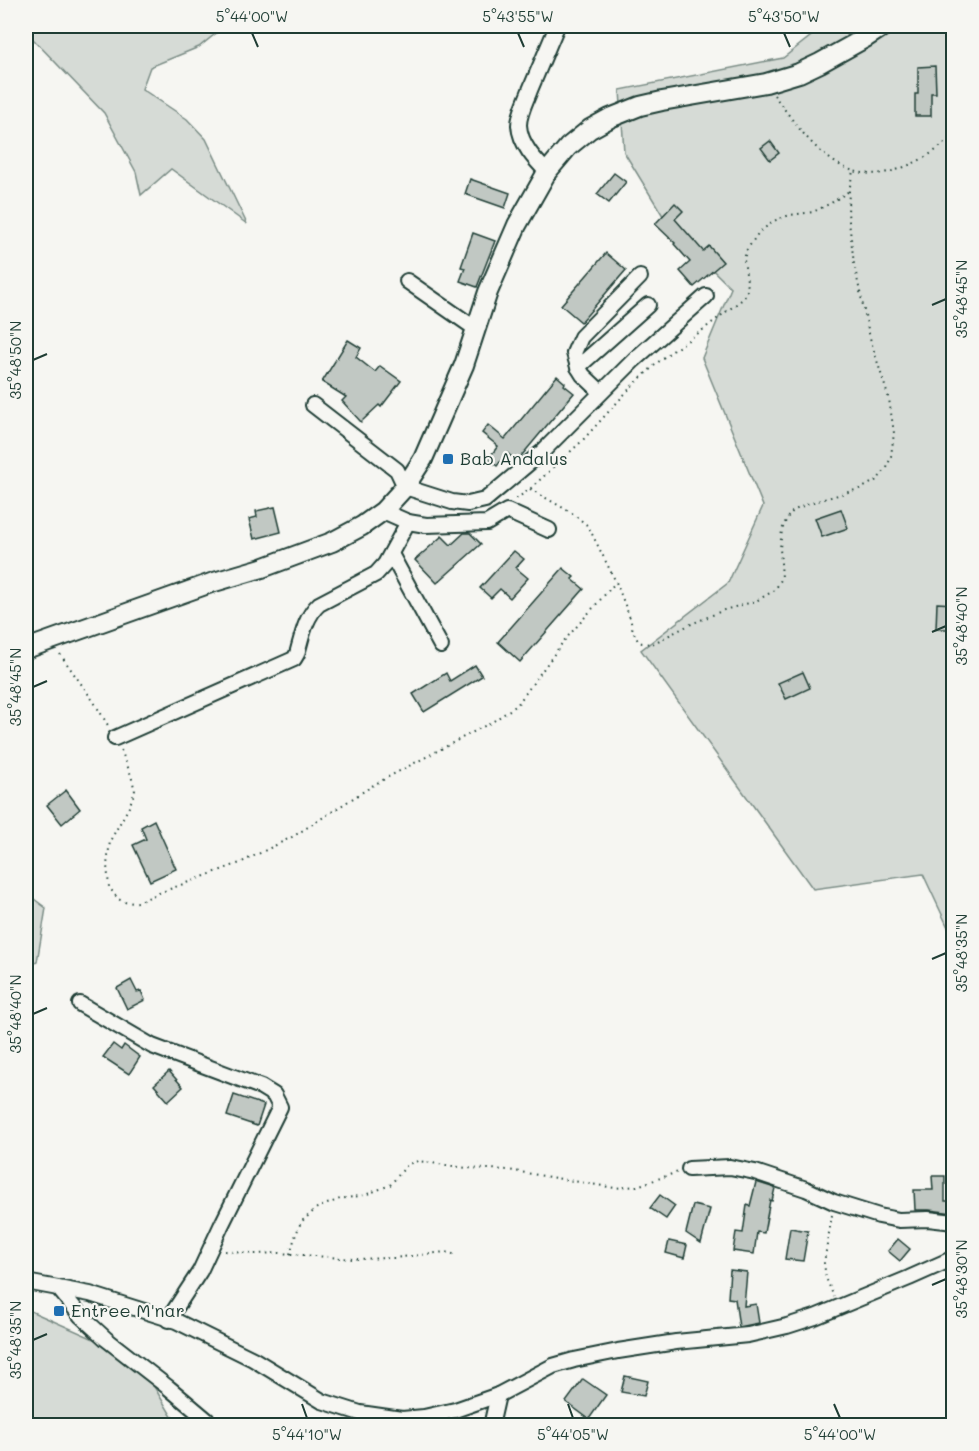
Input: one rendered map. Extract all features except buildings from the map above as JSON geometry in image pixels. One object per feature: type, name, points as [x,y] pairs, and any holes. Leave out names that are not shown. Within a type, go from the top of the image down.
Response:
[{"type":"main road","points":[[26,649],[332,542],[362,526],[383,511],[405,487],[423,459],[464,365],[488,292],[517,225],[547,172],[568,147],[590,129],[640,106],[766,83],[791,75],[820,63],[884,26]]},
{"type":"street","points":[[547,172],[527,148],[519,124],[523,108],[556,26]]},
{"type":"street","points":[[602,392],[583,375],[574,353],[580,337],[640,277]]},
{"type":"street","points":[[407,281],[476,329]]},
{"type":"street","points":[[313,405],[397,470],[405,487],[452,502],[468,504],[485,500],[541,453],[634,360],[706,296]]},
{"type":"street","points":[[578,367],[648,305]]},
{"type":"street","points":[[485,500],[501,515],[549,530]]},
{"type":"street","points":[[426,525],[441,516],[452,502]]},
{"type":"street","points":[[383,511],[408,522],[426,525],[487,523],[501,515]]},
{"type":"street","points":[[115,738],[294,658],[313,610],[319,604],[376,574],[385,564],[408,522]]},
{"type":"street","points":[[391,554],[441,646]]},
{"type":"street","points":[[81,1004],[152,1046],[261,1087],[274,1095],[280,1107],[200,1271],[168,1320]]},
{"type":"street","points":[[689,1169],[730,1167],[755,1172],[806,1189],[834,1202],[879,1216],[899,1220],[928,1219],[954,1222]]},
{"type":"street","points":[[26,1282],[90,1294],[176,1321],[253,1359],[322,1401],[400,1422],[454,1410],[498,1395],[553,1366],[574,1360],[676,1342],[748,1335],[787,1326],[815,1317],[954,1258]]},
{"type":"street","points":[[59,1289],[81,1316],[106,1339],[207,1420],[210,1425]]},
{"type":"street","points":[[491,1425],[498,1395]]},
{"type":"path","points":[[766,83],[798,128],[824,154],[844,168],[867,175],[887,173],[919,162],[954,134]]},
{"type":"path","points":[[530,489],[572,513],[588,526],[616,582],[633,631],[638,641],[645,644],[652,644],[724,610],[756,601],[775,590],[782,578],[780,548],[782,530],[787,518],[793,511],[807,504],[861,488],[877,480],[887,468],[894,433],[889,399],[870,339],[858,285],[848,213],[849,191],[854,171]]},
{"type":"path","points":[[501,515],[581,442],[633,385],[665,356],[744,298],[748,288],[744,260],[746,251],[759,232],[776,220],[790,215],[813,212],[849,191]]},
{"type":"path","points":[[50,639],[94,702],[115,738],[131,775],[135,791],[110,841],[107,865],[110,887],[118,898],[127,903],[138,902],[240,863],[294,836],[375,784],[492,722],[517,705],[563,642],[616,582]]},
{"type":"path","points":[[290,1254],[301,1222],[317,1208],[340,1199],[365,1195],[390,1185],[408,1164],[418,1161],[466,1168],[508,1170],[615,1188],[637,1186],[689,1169]]},
{"type":"path","points":[[834,1202],[824,1263],[826,1278],[838,1307]]},
{"type":"path","points":[[210,1249],[254,1254],[290,1254],[353,1259],[394,1258],[446,1252],[457,1255]]},
{"type":"shaded area","points":[[26,26],[225,26],[199,47],[150,67],[142,89],[187,119],[206,139],[247,224],[171,169],[141,195],[136,172],[104,113],[33,39],[26,30]]},
{"type":"shaded area","points":[[824,26],[953,26],[953,938],[923,874],[813,889],[641,650],[728,583],[763,506],[702,358],[731,288],[671,229],[624,152],[620,90],[783,58]]},
{"type":"shaded area","points":[[26,893],[46,908],[37,962],[26,968]]},
{"type":"shaded area","points":[[26,1309],[137,1358],[177,1425],[26,1425]]},
{"type":"place","name":"Bab Andalus","points":[[448,459]]},
{"type":"place","name":"Entree M'nar","points":[[59,1311]]}]
